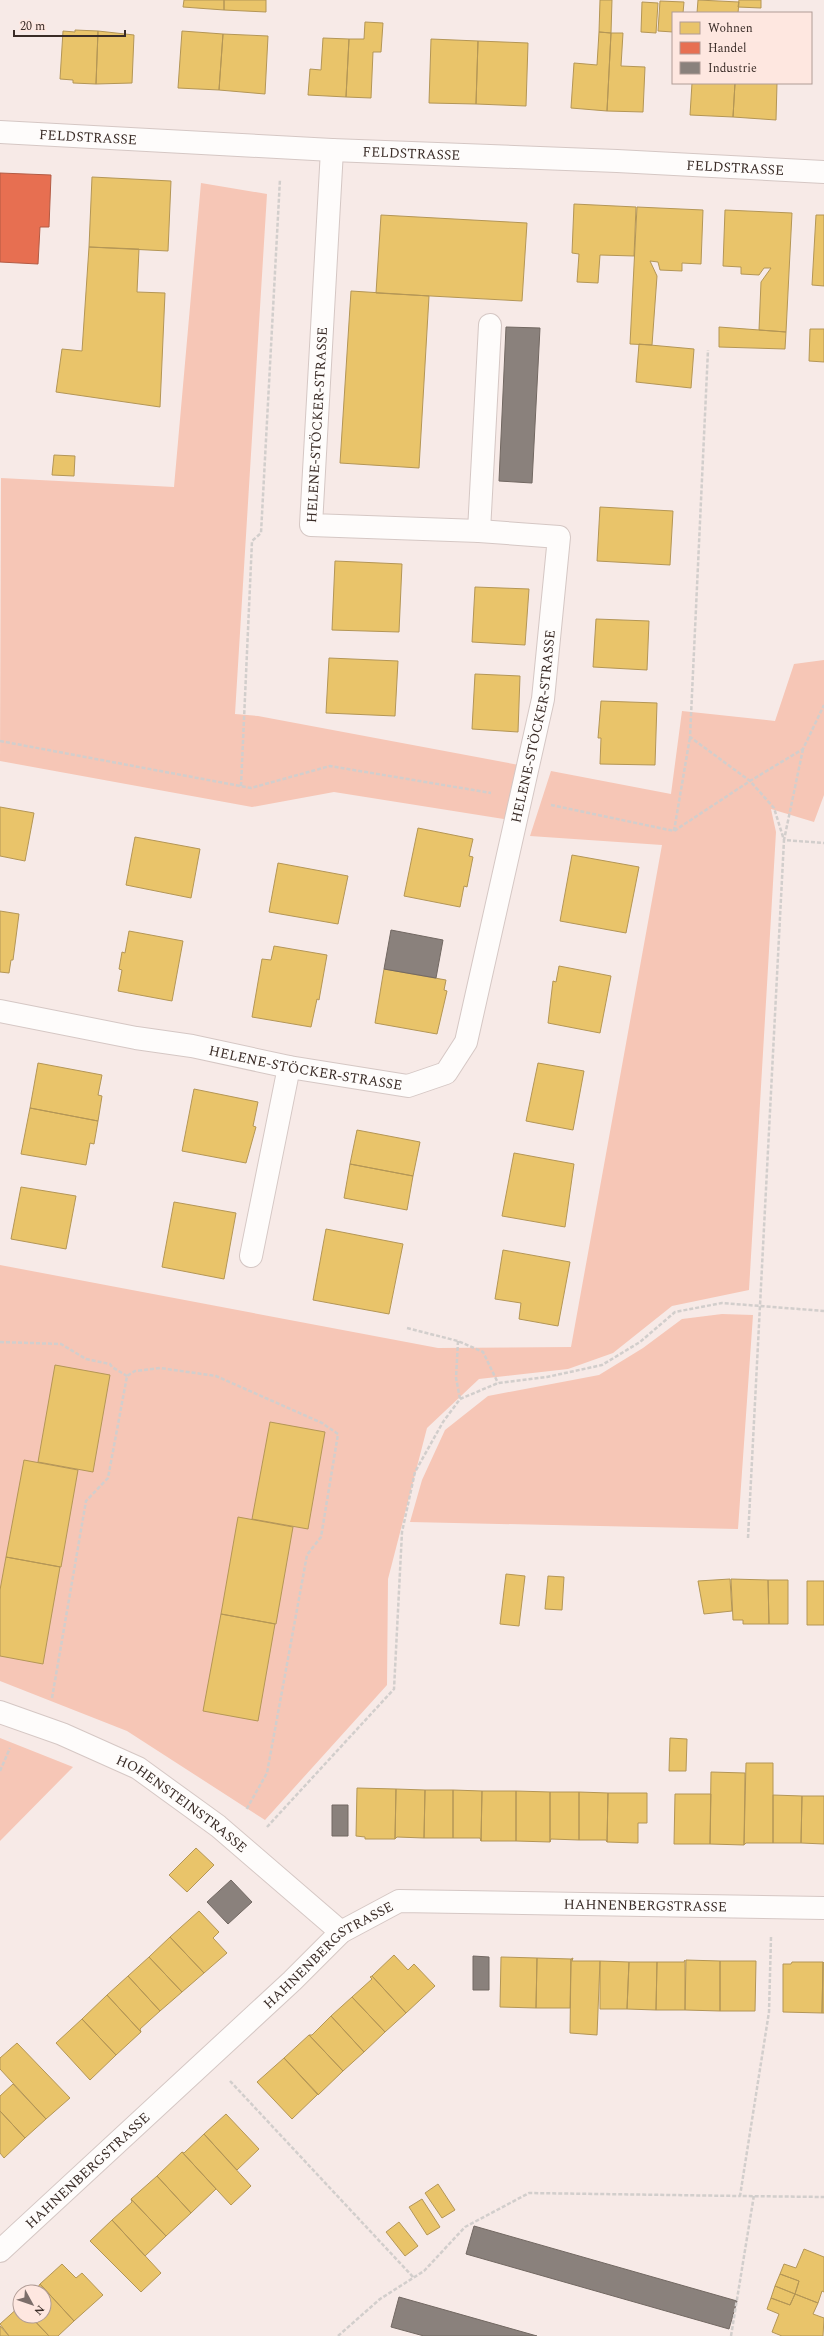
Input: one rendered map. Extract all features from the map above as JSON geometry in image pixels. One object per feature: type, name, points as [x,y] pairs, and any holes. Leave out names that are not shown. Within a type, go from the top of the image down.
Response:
[{"type":"street","name":"FELDSTRASSE","points":[[0,132],[282,146],[332,150],[617,161],[824,172]]},
{"type":"street","name":"HELENE-STÖCKER-STRASSE","points":[[0,1011],[136,1038],[192,1046],[289,1067],[408,1086],[446,1073],[466,1042],[544,699],[559,537],[479,531],[311,525],[332,150]]},
{"type":"street","points":[[479,531],[490,325]]},
{"type":"street","points":[[251,1256],[289,1067]]},
{"type":"street","name":"HOHENSTEINSTRASSE","points":[[0,1712],[44,1729],[62,1734],[138,1768],[238,1843],[341,1932]]},
{"type":"street","name":"HAHNENBERGSTRASSE","points":[[0,2251],[341,1932],[399,1901],[824,1908]]},
{"type":"path","points":[[241,786],[252,541],[261,533],[282,146]]},
{"type":"path","points":[[674,831],[690,737],[708,350]]},
{"type":"path","points":[[748,1538],[758,1307],[784,840],[803,749],[824,705]]},
{"type":"path","points":[[690,737],[750,781],[774,808],[784,840]]},
{"type":"path","points":[[0,741],[251,788],[330,766],[522,799],[674,831],[750,781],[803,749]]},
{"type":"path","points":[[784,840],[824,843]]},
{"type":"path","points":[[238,1843],[394,1689],[402,1532],[415,1472],[443,1422],[460,1399],[498,1383],[547,1377],[602,1365],[640,1342],[675,1312],[722,1303],[824,1311]]},
{"type":"path","points":[[408,1328],[458,1342],[483,1352],[498,1383]]},
{"type":"path","points":[[0,1342],[61,1344],[86,1359],[110,1364],[112,1367],[127,1376]]},
{"type":"path","points":[[458,1342],[456,1378],[460,1399]]},
{"type":"path","points":[[44,1729],[51,1704],[86,1501],[108,1478],[127,1376],[135,1371],[160,1368],[216,1376],[322,1424],[338,1434],[321,1537],[307,1555],[267,1773],[238,1843]]},
{"type":"path","points":[[740,2196],[769,2012],[772,1906]]},
{"type":"path","points":[[208,2058],[414,2278]]},
{"type":"path","points":[[338,2336],[380,2299],[424,2271],[465,2227],[529,2193],[824,2197]]},
{"type":"path","points":[[731,2336],[754,2195]]},
{"type":"shaded area","points":[[201,183],[267,194],[235,714],[258,716],[519,765],[510,820],[334,792],[252,807],[0,761],[1,478],[174,487]]},
{"type":"shaded area","points":[[824,660],[824,795],[814,822],[771,809],[776,832],[749,1290],[672,1306],[613,1353],[568,1369],[479,1379],[427,1428],[388,1579],[387,1685],[265,1820],[127,1731],[0,1681],[0,1265],[438,1348],[571,1347],[662,845],[530,836],[551,771],[671,794],[682,711],[775,721],[794,664]]},
{"type":"shaded area","points":[[722,1314],[753,1315],[738,1529],[410,1522],[422,1480],[445,1430],[488,1396],[599,1375],[643,1348],[682,1319]]},
{"type":"shaded area","points":[[0,1738],[73,1767],[0,1841]]},
{"type":"building: Wohnen","points":[[184,0],[224,0],[224,10],[183,7]]},
{"type":"building: Wohnen","points":[[224,0],[266,0],[266,12],[224,10]]},
{"type":"building: Wohnen","points":[[600,0],[612,0],[611,33],[599,32]]},
{"type":"building: Wohnen","points":[[698,0],[739,2],[738,12],[697,12]]},
{"type":"building: Wohnen","points":[[739,0],[761,0],[761,8],[738,7]]},
{"type":"building: Wohnen","points":[[660,1],[684,2],[683,12],[672,12],[672,32],[658,31]]},
{"type":"building: Wohnen","points":[[642,2],[658,3],[656,33],[641,32]]},
{"type":"building: Wohnen","points":[[365,22],[383,23],[381,52],[373,52],[371,98],[346,97],[349,39],[364,39]]},
{"type":"building: Wohnen","points":[[75,30],[98,31],[96,84],[73,83],[73,80],[60,79],[63,31],[75,32]]},
{"type":"building: Wohnen","points":[[98,31],[134,35],[132,83],[96,84]]},
{"type":"building: Wohnen","points":[[182,31],[223,34],[219,90],[178,88]]},
{"type":"building: Wohnen","points":[[599,32],[611,33],[607,111],[571,108],[574,63],[597,65]]},
{"type":"building: Wohnen","points":[[611,33],[623,33],[621,66],[645,67],[643,112],[607,111]]},
{"type":"building: Wohnen","points":[[223,34],[268,36],[265,94],[219,90]]},
{"type":"building: Wohnen","points":[[323,38],[349,39],[346,97],[308,95],[310,69],[321,70]]},
{"type":"building: Wohnen","points":[[431,39],[478,41],[476,104],[429,103]]},
{"type":"building: Wohnen","points":[[478,41],[528,43],[526,106],[476,104]]},
{"type":"building: Wohnen","points":[[692,84],[735,84],[733,117],[690,115]]},
{"type":"building: Wohnen","points":[[735,84],[777,84],[776,120],[733,117]]},
{"type":"building: Wohnen","points":[[92,177],[171,181],[168,251],[89,247]]},
{"type":"building: Wohnen","points":[[574,204],[636,207],[634,256],[600,255],[598,283],[577,282],[579,254],[572,253]]},
{"type":"building: Wohnen","points":[[637,207],[703,210],[701,264],[682,263],[682,271],[660,270],[658,262],[650,261],[657,276],[652,345],[630,344]]},
{"type":"building: Wohnen","points":[[725,210],[792,213],[786,332],[759,330],[761,282],[771,268],[764,268],[759,275],[741,274],[741,267],[723,266]]},
{"type":"building: Wohnen","points":[[381,215],[527,223],[522,301],[376,293]]},
{"type":"building: Wohnen","points":[[816,215],[824,215],[824,286],[812,285]]},
{"type":"building: Wohnen","points":[[89,247],[139,249],[137,292],[165,293],[160,407],[56,392],[62,349],[82,351]]},
{"type":"building: Wohnen","points":[[351,291],[429,296],[419,468],[340,463]]},
{"type":"building: Wohnen","points":[[719,327],[786,332],[785,349],[719,347]]},
{"type":"building: Wohnen","points":[[810,329],[824,329],[824,362],[809,361]]},
{"type":"building: Wohnen","points":[[639,344],[694,349],[691,388],[636,382]]},
{"type":"building: Wohnen","points":[[54,455],[75,456],[74,476],[52,475]]},
{"type":"building: Wohnen","points":[[600,507],[673,511],[670,565],[597,561]]},
{"type":"building: Wohnen","points":[[335,561],[402,564],[399,632],[332,630]]},
{"type":"building: Wohnen","points":[[475,587],[529,589],[525,645],[472,642]]},
{"type":"building: Wohnen","points":[[596,619],[649,621],[647,670],[593,667]]},
{"type":"building: Wohnen","points":[[329,658],[398,661],[395,716],[326,713]]},
{"type":"building: Wohnen","points":[[475,674],[520,676],[518,732],[472,729]]},
{"type":"building: Wohnen","points":[[601,701],[657,703],[655,765],[600,764],[601,738],[598,738]]},
{"type":"building: Wohnen","points":[[0,807],[34,813],[25,861],[0,856]]},
{"type":"building: Wohnen","points":[[418,828],[473,839],[469,856],[473,857],[467,887],[464,886],[460,907],[404,896]]},
{"type":"building: Wohnen","points":[[135,837],[200,849],[191,898],[126,885]]},
{"type":"building: Wohnen","points":[[572,855],[639,867],[626,933],[560,921]]},
{"type":"building: Wohnen","points":[[278,863],[348,876],[338,924],[269,912]]},
{"type":"building: Wohnen","points":[[0,911],[19,914],[13,960],[11,960],[9,973],[0,972]]},
{"type":"building: Wohnen","points":[[129,931],[183,941],[172,1001],[118,991],[122,970],[119,969],[122,952],[125,953]]},
{"type":"building: Wohnen","points":[[274,946],[327,955],[319,1000],[317,999],[311,1027],[252,1017],[262,959],[271,960]]},
{"type":"building: Wohnen","points":[[559,966],[611,976],[600,1033],[548,1023],[553,981],[556,982]]},
{"type":"building: Wohnen","points":[[384,969],[446,980],[444,990],[447,991],[437,1034],[375,1023]]},
{"type":"building: Wohnen","points":[[38,1063],[102,1075],[98,1095],[102,1096],[98,1121],[30,1108]]},
{"type":"building: Wohnen","points":[[538,1063],[584,1071],[573,1130],[526,1121]]},
{"type":"building: Wohnen","points":[[194,1089],[258,1102],[253,1126],[256,1127],[246,1163],[182,1151]]},
{"type":"building: Wohnen","points":[[30,1108],[98,1121],[94,1144],[90,1143],[86,1165],[21,1154]]},
{"type":"building: Wohnen","points":[[357,1130],[420,1142],[413,1176],[350,1164]]},
{"type":"building: Wohnen","points":[[514,1153],[574,1164],[565,1227],[502,1216]]},
{"type":"building: Wohnen","points":[[350,1164],[413,1176],[407,1210],[344,1198]]},
{"type":"building: Wohnen","points":[[21,1187],[76,1196],[66,1249],[11,1239]]},
{"type":"building: Wohnen","points":[[174,1202],[236,1213],[224,1279],[162,1267]]},
{"type":"building: Wohnen","points":[[326,1229],[403,1244],[389,1314],[313,1300]]},
{"type":"building: Wohnen","points":[[503,1250],[570,1262],[558,1326],[519,1319],[521,1303],[495,1299]]},
{"type":"building: Wohnen","points":[[55,1365],[110,1375],[93,1472],[38,1462]]},
{"type":"building: Wohnen","points":[[270,1422],[325,1432],[308,1529],[252,1519]]},
{"type":"building: Wohnen","points":[[24,1460],[78,1470],[61,1567],[6,1557]]},
{"type":"building: Wohnen","points":[[238,1517],[293,1527],[276,1624],[221,1614]]},
{"type":"building: Wohnen","points":[[6,1557],[60,1567],[43,1664],[0,1656],[0,1590]]},
{"type":"building: Wohnen","points":[[506,1574],[525,1576],[519,1626],[500,1624]]},
{"type":"building: Wohnen","points":[[548,1576],[564,1577],[562,1610],[545,1609]]},
{"type":"building: Wohnen","points":[[730,1579],[732,1611],[704,1614],[698,1581]]},
{"type":"building: Wohnen","points":[[731,1579],[768,1580],[769,1624],[743,1624],[743,1620],[733,1620]]},
{"type":"building: Wohnen","points":[[768,1580],[788,1580],[788,1624],[769,1624]]},
{"type":"building: Wohnen","points":[[807,1581],[824,1581],[824,1625],[807,1625]]},
{"type":"building: Wohnen","points":[[221,1614],[275,1624],[258,1721],[203,1711]]},
{"type":"building: Wohnen","points":[[670,1738],[687,1739],[686,1771],[669,1771]]},
{"type":"building: Wohnen","points":[[746,1763],[773,1763],[773,1843],[746,1843],[744,1845]]},
{"type":"building: Wohnen","points":[[711,1772],[745,1773],[744,1845],[710,1844]]},
{"type":"building: Wohnen","points":[[357,1788],[396,1789],[395,1839],[365,1839],[365,1837],[356,1836]]},
{"type":"building: Wohnen","points":[[396,1789],[425,1790],[424,1838],[397,1837],[395,1839]]},
{"type":"building: Wohnen","points":[[425,1790],[453,1790],[453,1838],[424,1838]]},
{"type":"building: Wohnen","points":[[453,1790],[482,1791],[481,1841],[480,1838],[453,1838]]},
{"type":"building: Wohnen","points":[[482,1791],[516,1791],[516,1841],[481,1841]]},
{"type":"building: Wohnen","points":[[516,1791],[550,1792],[550,1842],[516,1841]]},
{"type":"building: Wohnen","points":[[550,1792],[579,1792],[579,1840],[551,1839],[550,1842]]},
{"type":"building: Wohnen","points":[[579,1792],[608,1793],[607,1842],[606,1840],[579,1840]]},
{"type":"building: Wohnen","points":[[608,1793],[647,1793],[647,1823],[638,1823],[638,1843],[607,1842]]},
{"type":"building: Wohnen","points":[[675,1794],[711,1794],[710,1844],[674,1844]]},
{"type":"building: Wohnen","points":[[773,1795],[802,1796],[801,1843],[773,1843]]},
{"type":"building: Wohnen","points":[[802,1796],[824,1796],[824,1844],[801,1843]]},
{"type":"building: Wohnen","points":[[196,1848],[214,1865],[187,1892],[169,1875]]},
{"type":"building: Wohnen","points":[[199,1911],[219,1932],[213,1938],[227,1953],[204,1973],[170,1937]]},
{"type":"building: Wohnen","points":[[170,1937],[204,1973],[182,1992],[149,1957]]},
{"type":"building: Wohnen","points":[[394,1955],[408,1970],[414,1964],[435,1986],[406,2013],[372,1976]]},
{"type":"building: Wohnen","points":[[149,1957],[182,1992],[160,2011],[128,1976]]},
{"type":"building: Wohnen","points":[[501,1957],[537,1958],[536,2008],[500,2007]]},
{"type":"building: Wohnen","points":[[537,1958],[571,1959],[570,2008],[536,2008]]},
{"type":"building: Wohnen","points":[[573,1958],[572,1961],[600,1961],[597,2035],[570,2033],[571,1959]]},
{"type":"building: Wohnen","points":[[685,1960],[685,2010],[656,2010],[657,1962],[684,1962]]},
{"type":"building: Wohnen","points":[[686,1960],[720,1961],[720,2011],[685,2010]]},
{"type":"building: Wohnen","points":[[600,1961],[629,1962],[627,2009],[600,2009]]},
{"type":"building: Wohnen","points":[[720,1961],[756,1961],[755,2011],[720,2011]]},
{"type":"building: Wohnen","points":[[629,1962],[657,1962],[656,2010],[627,2009]]},
{"type":"building: Wohnen","points":[[792,1962],[823,1962],[822,2013],[783,2012],[783,1964],[791,1964]]},
{"type":"building: Wohnen","points":[[823,1962],[824,2013],[822,2013]]},
{"type":"building: Wohnen","points":[[128,1976],[160,2011],[140,2029],[141,2032],[107,1995]]},
{"type":"building: Wohnen","points":[[372,1976],[406,2013],[385,2032],[352,1997],[372,1979],[370,1977]]},
{"type":"building: Wohnen","points":[[107,1995],[141,2032],[116,2055],[82,2019]]},
{"type":"building: Wohnen","points":[[352,1997],[385,2032],[364,2052],[331,2016]]},
{"type":"building: Wohnen","points":[[331,2016],[364,2052],[343,2071],[309,2035],[312,2035]]},
{"type":"building: Wohnen","points":[[82,2019],[116,2055],[90,2080],[56,2043]]},
{"type":"building: Wohnen","points":[[309,2035],[343,2071],[318,2095],[284,2058]]},
{"type":"building: Wohnen","points":[[17,2043],[70,2098],[46,2119],[0,2069],[0,2058]]},
{"type":"building: Wohnen","points":[[284,2058],[318,2094],[292,2119],[257,2082]]},
{"type":"building: Wohnen","points":[[13,2084],[46,2119],[25,2138],[0,2111],[0,2096]]},
{"type":"building: Wohnen","points":[[0,2111],[25,2138],[4,2158],[0,2153]]},
{"type":"building: Wohnen","points":[[226,2114],[259,2149],[237,2170],[204,2134]]},
{"type":"building: Wohnen","points":[[204,2134],[251,2186],[231,2205],[182,2152],[184,2153]]},
{"type":"building: Wohnen","points":[[182,2152],[216,2189],[191,2213],[157,2176]]},
{"type":"building: Wohnen","points":[[157,2176],[191,2213],[166,2236],[131,2199]]},
{"type":"building: Wohnen","points":[[438,2184],[455,2210],[442,2218],[425,2193]]},
{"type":"building: Wohnen","points":[[131,2199],[166,2236],[145,2256],[112,2220],[132,2202]]},
{"type":"building: Wohnen","points":[[422,2199],[440,2227],[427,2235],[409,2207]]},
{"type":"building: Wohnen","points":[[112,2220],[161,2273],[141,2292],[90,2241]]},
{"type":"building: Wohnen","points":[[399,2222],[418,2246],[405,2256],[386,2232]]},
{"type":"building: Wohnen","points":[[804,2249],[824,2257],[824,2292],[822,2291],[818,2303],[795,2294],[799,2281],[780,2274],[784,2264],[796,2268]]},
{"type":"building: Wohnen","points":[[62,2264],[76,2278],[82,2273],[103,2295],[74,2321],[52,2297],[52,2284],[40,2284]]},
{"type":"building: Wohnen","points":[[780,2274],[799,2281],[795,2294],[775,2286]]},
{"type":"building: Wohnen","points":[[775,2286],[795,2294],[790,2305],[771,2298]]},
{"type":"building: Wohnen","points":[[795,2294],[818,2303],[813,2314],[824,2318],[823,2336],[782,2336],[772,2332],[779,2314],[767,2309],[771,2298],[790,2305]]},
{"type":"building: Wohnen","points":[[52,2297],[74,2321],[58,2336],[49,2336],[38,2324],[52,2324]]},
{"type":"building: Wohnen","points":[[12,2313],[12,2324],[38,2324],[49,2336],[9,2336],[0,2324]]},
{"type":"building: Wohnen","points":[[0,2326],[9,2336],[0,2336]]},
{"type":"building: Handel","points":[[0,173],[51,175],[49,227],[40,227],[38,264],[0,262]]},
{"type":"building: Industrie","points":[[506,327],[540,328],[532,483],[499,481]]},
{"type":"building: Industrie","points":[[391,930],[443,940],[436,978],[384,969]]},
{"type":"building: Industrie","points":[[332,1805],[348,1805],[348,1836],[332,1836]]},
{"type":"building: Industrie","points":[[231,1880],[252,1902],[228,1924],[207,1902]]},
{"type":"building: Industrie","points":[[473,1956],[489,1957],[489,1990],[473,1990]]},
{"type":"building: Industrie","points":[[474,2226],[737,2301],[729,2329],[466,2254]]},
{"type":"building: Industrie","points":[[399,2297],[537,2336],[424,2336],[391,2327]]}]
